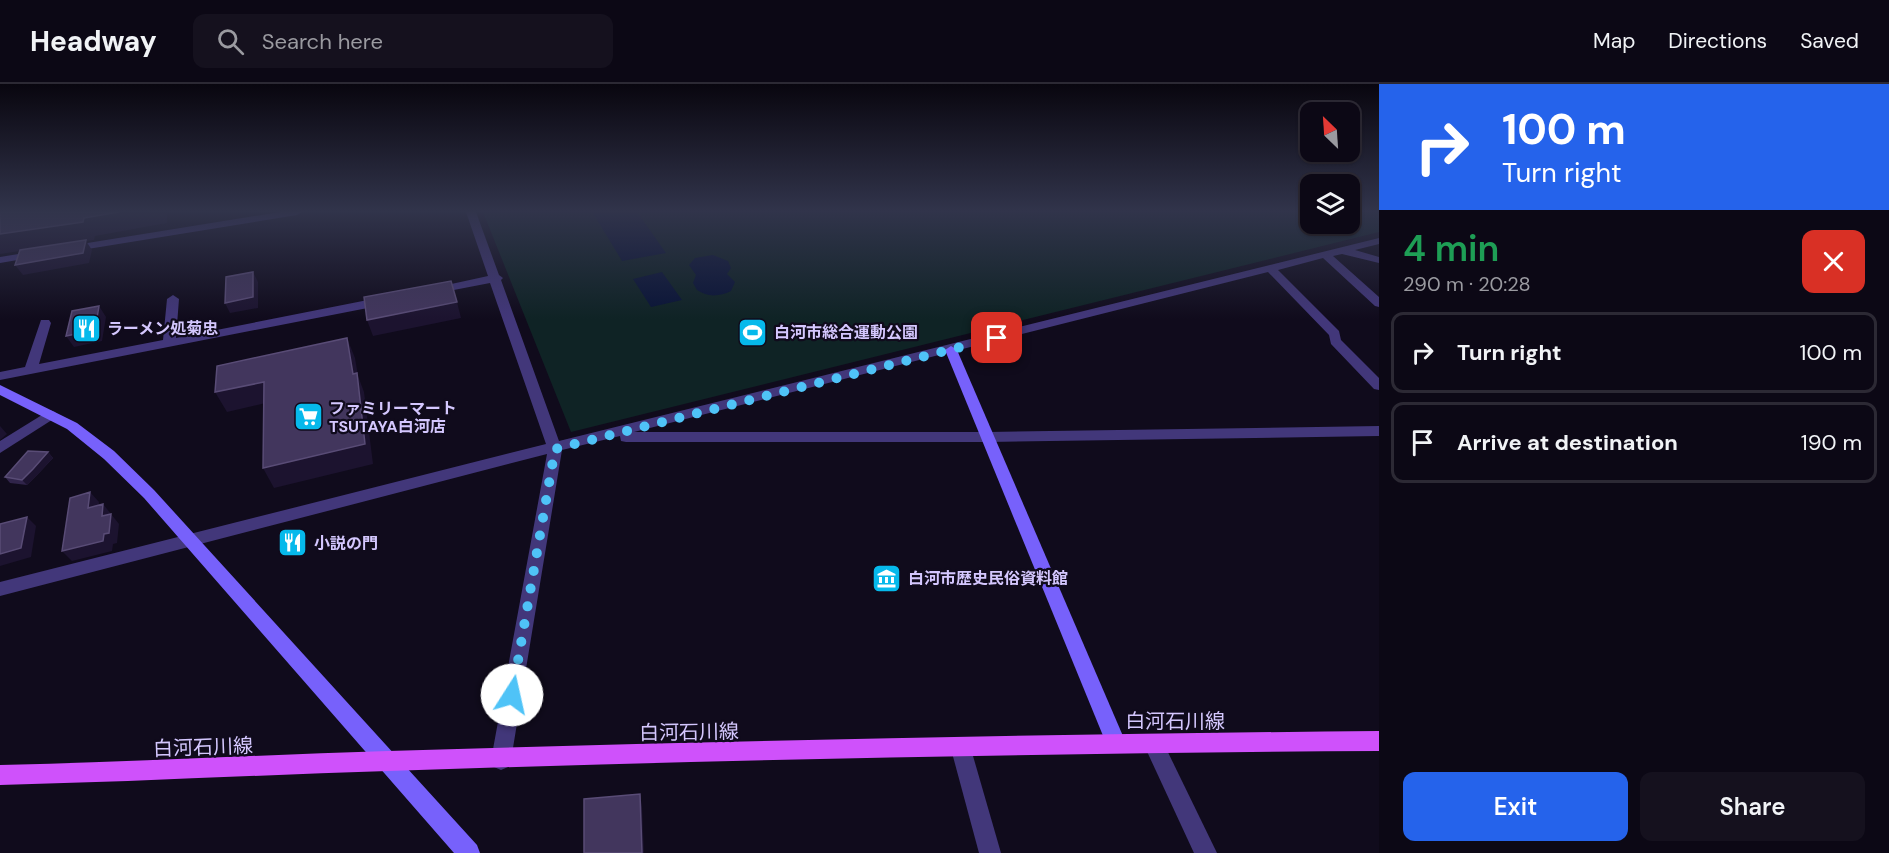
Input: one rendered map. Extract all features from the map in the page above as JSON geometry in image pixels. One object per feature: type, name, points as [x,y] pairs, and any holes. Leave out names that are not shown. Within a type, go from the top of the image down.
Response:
[{"type":"main road","name":"白河石川線","points":[[0,775],[164,771],[386,761],[961,749],[1116,743],[1154,745],[1379,741]]},
{"type":"street","points":[[0,260],[76,248]]},
{"type":"street","points":[[485,248],[555,449],[501,760]]},
{"type":"street","points":[[0,589],[1327,256],[1351,248]]},
{"type":"street","points":[[1342,250],[1379,260]]},
{"type":"street","points":[[1327,256],[1379,303]]},
{"type":"street","points":[[1271,269],[1335,334],[1335,341],[1379,386]]},
{"type":"street","points":[[415,294],[496,278]]},
{"type":"street","points":[[169,342],[173,299]]},
{"type":"street","points":[[0,376],[391,299]]},
{"type":"street","points":[[31,369],[45,322]]},
{"type":"street","points":[[951,350],[1116,743]]},
{"type":"street","points":[[0,389],[72,426],[109,455],[192,540],[469,853]]},
{"type":"street","points":[[0,448],[50,415]]},
{"type":"street","points":[[604,436],[988,437],[1379,431]]},
{"type":"street","points":[[1154,745],[1206,853]]},
{"type":"street","points":[[961,749],[990,853]]},
{"type":"green space","name":"白河市総合運動公園","points":[[497,248],[1315,248],[571,432]]},
{"type":"water","points":[[614,248],[662,248],[666,253],[622,261]]},
{"type":"water","points":[[713,255],[728,261],[731,268],[727,274],[735,282],[731,291],[718,295],[709,295],[697,290],[693,283],[696,275],[689,265],[695,258]]},
{"type":"water","points":[[662,272],[682,300],[651,307],[633,279]]},
{"type":"building","points":[[84,248],[83,253],[15,265],[20,250]]},
{"type":"building","points":[[253,272],[253,297],[225,303],[226,277]]},
{"type":"building","points":[[451,281],[457,302],[367,320],[364,297]]},
{"type":"building","points":[[99,306],[95,330],[66,336],[72,311]]},
{"type":"building","points":[[347,338],[353,374],[357,373],[365,444],[263,468],[264,382],[215,392],[217,366]]},
{"type":"building","points":[[28,451],[48,452],[22,480],[5,477]]},
{"type":"building","points":[[90,492],[88,508],[103,504],[102,516],[111,514],[109,533],[104,534],[103,541],[62,551],[70,498]]},
{"type":"building","points":[[27,517],[21,548],[0,554],[0,524]]},
{"type":"building","points":[[640,794],[642,853],[584,853],[584,799]]},
{"type":"place","name":"ラーメン処菊忠","points":[[86,328]]},
{"type":"place","name":"白河市総合運動公園","points":[[753,332]]},
{"type":"place","name":"ファミリーマート TSUTAYA白河店","points":[[308,417]]},
{"type":"place","name":"小説の門","points":[[293,543]]},
{"type":"place","name":"白河市歴史民俗資料館","points":[[887,578]]},
{"type":"route","points":[[512,695],[555,449],[997,338]]}]
